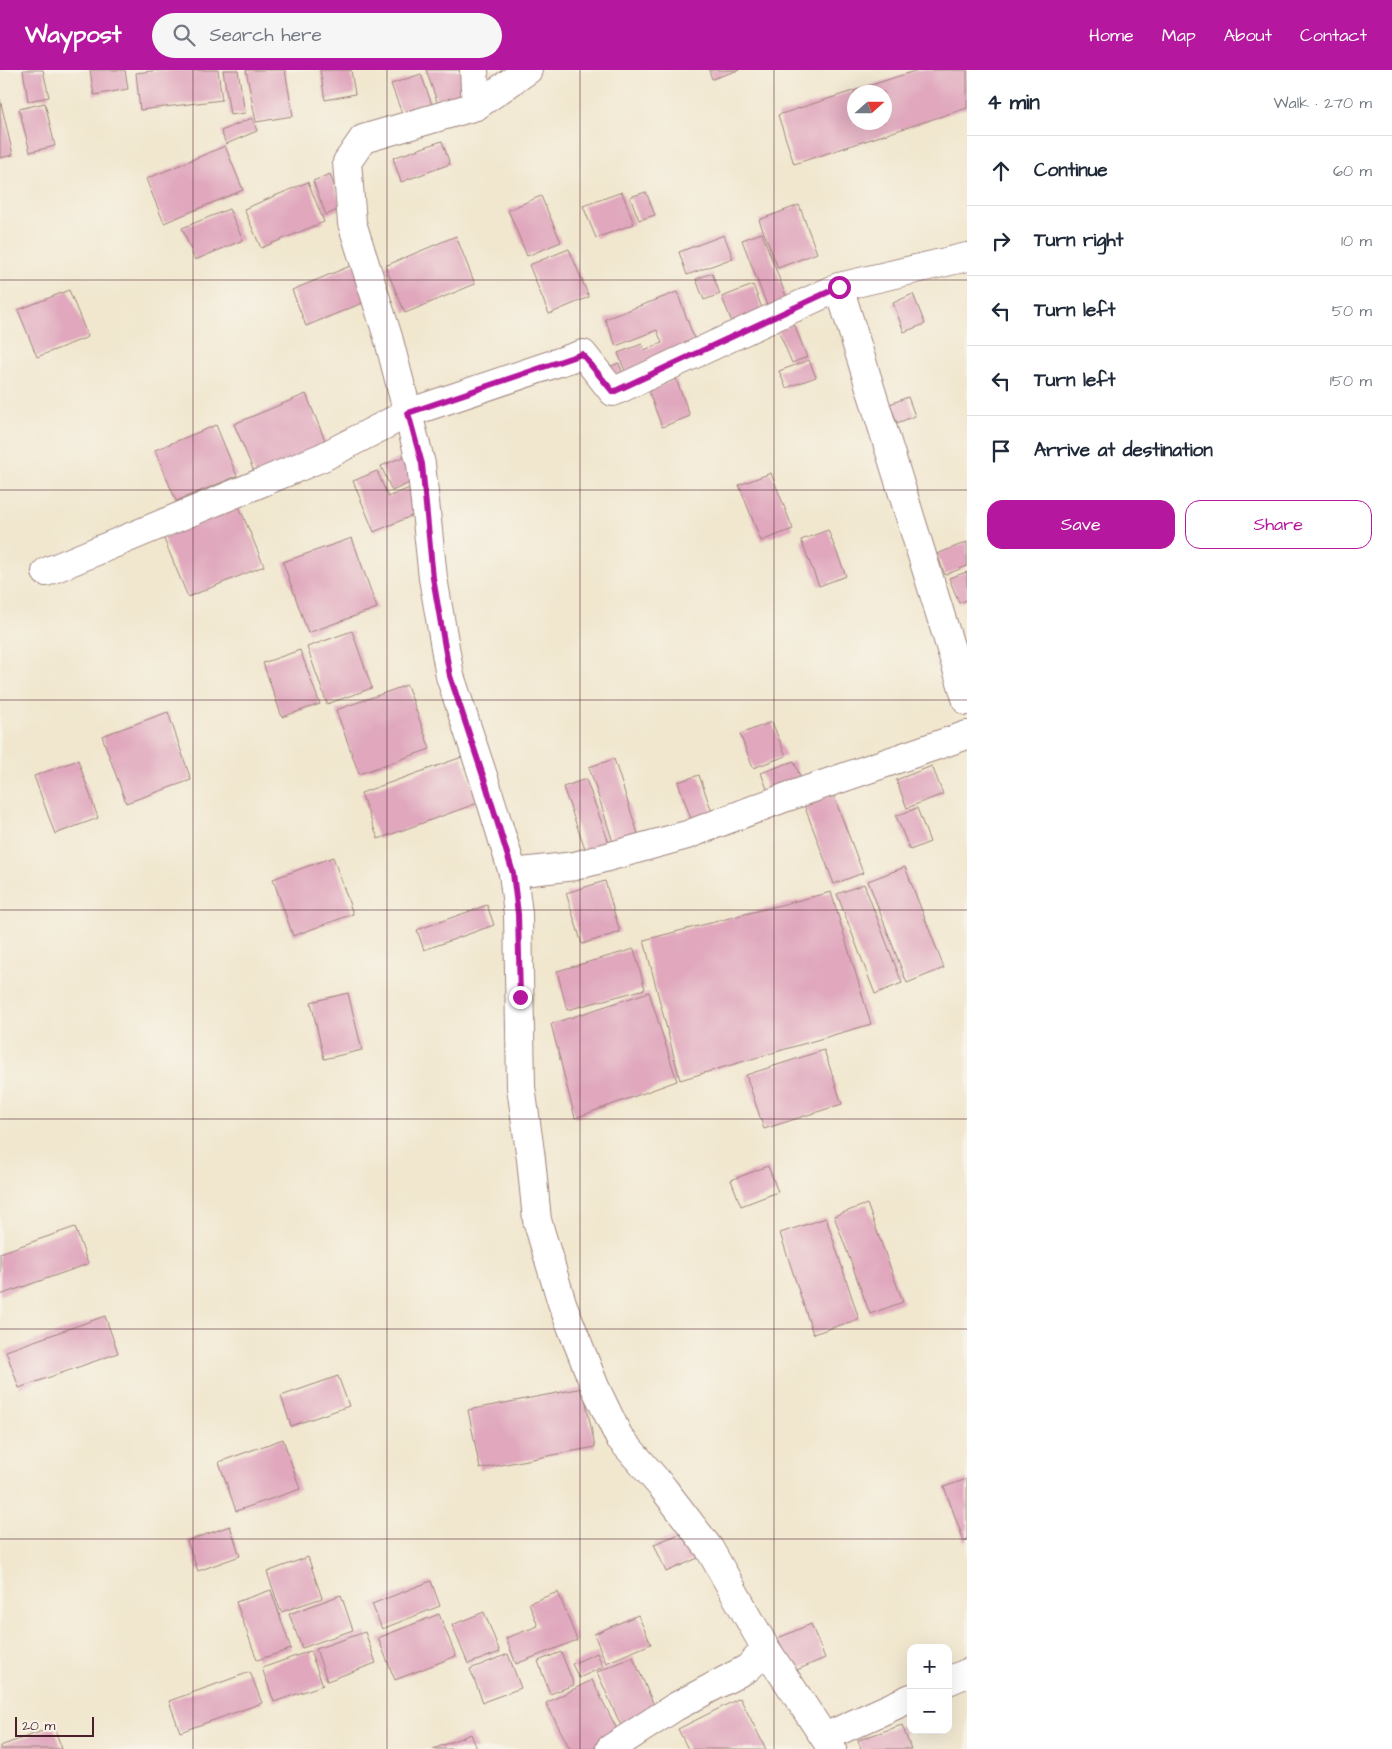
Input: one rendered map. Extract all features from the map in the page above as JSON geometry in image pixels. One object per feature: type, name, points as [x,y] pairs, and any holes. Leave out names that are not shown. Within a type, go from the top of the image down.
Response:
[{"type":"street","points":[[474,70],[476,106]]},
{"type":"street","points":[[528,70],[476,106],[363,139],[346,162],[352,222],[388,337],[422,464],[433,578],[450,676],[513,873],[518,914],[521,1087],[538,1220],[562,1303],[596,1387],[619,1437],[663,1488],[709,1548],[766,1649],[828,1743],[907,1700]]},
{"type":"street","points":[[46,572],[322,458],[408,413],[582,354],[613,392],[839,287],[967,257]]},
{"type":"street","points":[[839,287],[967,701]]},
{"type":"street","points":[[513,873],[575,866],[687,835],[784,798],[967,735]]},
{"type":"street","points":[[610,1749],[675,1707],[748,1668],[766,1649]]},
{"type":"street","points":[[952,1679],[967,1673]]},
{"type":"building","points":[[23,70],[43,70],[49,97],[28,101]]},
{"type":"building","points":[[90,70],[125,70],[128,89],[94,95]]},
{"type":"building","points":[[160,70],[218,70],[222,100],[140,110],[136,73]]},
{"type":"building","points":[[223,70],[238,70],[245,113],[230,115]]},
{"type":"building","points":[[246,70],[285,70],[293,116],[256,122]]},
{"type":"building","points":[[320,70],[351,70],[355,94],[325,100]]},
{"type":"building","points":[[426,70],[462,70],[474,105],[442,116]]},
{"type":"building","points":[[709,70],[739,70],[712,79]]},
{"type":"building","points":[[918,70],[967,70],[967,108],[794,164],[778,115],[847,93],[847,130],[892,130],[892,85],[871,85]]},
{"type":"building","points":[[421,74],[436,116],[407,127],[391,84]]},
{"type":"building","points":[[0,99],[13,155],[0,158]]},
{"type":"building","points":[[45,103],[55,146],[30,152],[19,109]]},
{"type":"building","points":[[252,118],[257,131],[226,144],[221,131]]},
{"type":"building","points":[[442,141],[450,164],[401,182],[393,158]]},
{"type":"building","points":[[225,146],[243,190],[164,223],[146,179]]},
{"type":"building","points":[[330,174],[342,208],[326,215],[313,181]]},
{"type":"building","points":[[308,182],[324,222],[261,248],[244,209]]},
{"type":"building","points":[[622,192],[634,224],[596,238],[583,206]]},
{"type":"building","points":[[646,192],[655,215],[639,220],[630,197]]},
{"type":"building","points":[[541,196],[561,242],[527,256],[508,210]]},
{"type":"building","points":[[799,205],[817,253],[778,268],[759,220]]},
{"type":"building","points":[[229,209],[243,240],[195,260],[182,228]]},
{"type":"building","points":[[762,233],[792,312],[772,319],[742,240]]},
{"type":"building","points":[[724,235],[733,258],[687,275],[679,252]]},
{"type":"building","points":[[456,236],[475,284],[405,313],[385,266]]},
{"type":"building","points":[[569,249],[589,297],[549,314],[529,265]]},
{"type":"building","points":[[355,264],[370,300],[306,326],[292,290]]},
{"type":"building","points":[[712,273],[720,294],[704,300],[696,279]]},
{"type":"building","points":[[753,285],[766,318],[735,330],[722,297]]},
{"type":"building","points":[[69,290],[88,337],[37,357],[18,310]]},
{"type":"building","points":[[677,292],[701,357],[630,384],[618,353],[642,344],[644,350],[662,343],[657,330],[616,346],[605,319]]},
{"type":"building","points":[[913,294],[925,324],[904,332],[893,303]]},
{"type":"building","points":[[794,324],[807,357],[792,363],[778,330]]},
{"type":"building","points":[[809,360],[816,377],[786,388],[779,371]]},
{"type":"building","points":[[619,363],[628,388],[606,368]]},
{"type":"building","points":[[676,379],[690,416],[662,427],[648,390]]},
{"type":"building","points":[[306,394],[327,445],[255,474],[234,424]]},
{"type":"building","points":[[908,397],[915,416],[897,423],[890,404]]},
{"type":"building","points":[[216,425],[237,476],[176,501],[155,450]]},
{"type":"building","points":[[410,454],[420,478],[392,491],[381,466]]},
{"type":"building","points":[[377,471],[388,497],[412,487],[423,511],[374,532],[353,481]]},
{"type":"building","points":[[771,473],[793,529],[761,541],[739,485]]},
{"type":"building","points":[[239,506],[264,566],[188,597],[163,537]]},
{"type":"building","points":[[828,530],[846,576],[819,586],[801,540]]},
{"type":"building","points":[[352,538],[377,608],[308,633],[283,562]]},
{"type":"building","points":[[967,542],[967,566],[945,575],[937,554]]},
{"type":"building","points":[[967,572],[967,600],[959,603],[949,578]]},
{"type":"building","points":[[352,631],[372,688],[327,704],[307,647]]},
{"type":"building","points":[[300,650],[320,704],[282,717],[263,663]]},
{"type":"building","points":[[407,685],[430,749],[359,774],[336,710]]},
{"type":"building","points":[[168,712],[191,780],[126,803],[102,736]]},
{"type":"building","points":[[772,722],[786,756],[753,768],[740,734]]},
{"type":"building","points":[[462,757],[478,803],[378,839],[361,793]]},
{"type":"building","points":[[614,759],[639,837],[614,845],[589,767]]},
{"type":"building","points":[[78,760],[98,818],[55,834],[34,776]]},
{"type":"building","points":[[794,761],[803,784],[770,797],[761,773]]},
{"type":"building","points":[[932,766],[943,794],[907,808],[896,780]]},
{"type":"building","points":[[699,775],[712,812],[691,819],[678,782]]},
{"type":"building","points":[[586,779],[610,846],[587,854],[563,787]]},
{"type":"building","points":[[833,794],[863,873],[834,884],[804,805]]},
{"type":"building","points":[[917,808],[930,842],[910,850],[896,816]]},
{"type":"building","points":[[333,857],[353,914],[293,936],[273,879]]},
{"type":"building","points":[[905,867],[944,968],[907,983],[868,881]]},
{"type":"building","points":[[605,881],[620,932],[582,944],[566,893]]},
{"type":"building","points":[[864,884],[902,983],[875,994],[837,894]]},
{"type":"building","points":[[831,892],[871,1024],[680,1080],[644,940]]},
{"type":"building","points":[[487,905],[494,925],[424,950],[417,930]]},
{"type":"building","points":[[634,949],[645,989],[567,1010],[557,971]]},
{"type":"building","points":[[649,992],[677,1081],[575,1118],[551,1024]]},
{"type":"building","points":[[348,993],[362,1050],[324,1059],[311,1002]]},
{"type":"building","points":[[824,1050],[842,1104],[764,1129],[746,1075]]},
{"type":"building","points":[[768,1166],[778,1192],[741,1206],[731,1180]]},
{"type":"building","points":[[867,1204],[903,1302],[870,1314],[834,1216]]},
{"type":"building","points":[[826,1218],[859,1319],[813,1334],[780,1233]]},
{"type":"building","points":[[75,1227],[88,1264],[0,1295],[0,1253]]},
{"type":"building","points":[[105,1316],[118,1353],[19,1388],[6,1351]]},
{"type":"building","points":[[338,1376],[349,1406],[291,1426],[281,1396]]},
{"type":"building","points":[[583,1388],[595,1447],[480,1469],[468,1410]]},
{"type":"building","points":[[283,1439],[300,1489],[236,1511],[219,1462]]},
{"type":"building","points":[[967,1479],[967,1540],[964,1541],[944,1487]]},
{"type":"building","points":[[230,1526],[240,1556],[198,1571],[187,1541]]},
{"type":"building","points":[[687,1531],[698,1558],[666,1572],[654,1544]]},
{"type":"building","points":[[308,1557],[322,1598],[281,1612],[267,1572]]},
{"type":"building","points":[[431,1581],[440,1606],[382,1629],[372,1604]]},
{"type":"building","points":[[271,1590],[291,1649],[257,1660],[236,1602]]},
{"type":"building","points":[[558,1592],[577,1640],[516,1664],[506,1638],[538,1626],[529,1603]]},
{"type":"building","points":[[341,1595],[353,1630],[302,1648],[289,1614]]},
{"type":"building","points":[[484,1612],[500,1652],[468,1664],[452,1625]]},
{"type":"building","points":[[439,1614],[456,1656],[395,1680],[378,1638]]},
{"type":"building","points":[[638,1615],[651,1644],[606,1663],[594,1634]]},
{"type":"building","points":[[811,1624],[825,1658],[792,1672],[778,1638]]},
{"type":"building","points":[[365,1632],[376,1663],[327,1681],[316,1649]]},
{"type":"building","points":[[310,1651],[323,1685],[274,1702],[262,1668]]},
{"type":"building","points":[[561,1652],[574,1685],[550,1694],[538,1661]]},
{"type":"building","points":[[597,1653],[603,1667],[579,1678],[572,1664]]},
{"type":"building","points":[[508,1654],[521,1688],[483,1702],[470,1669]]},
{"type":"building","points":[[633,1657],[657,1712],[622,1728],[597,1672]]},
{"type":"building","points":[[250,1672],[262,1703],[180,1732],[169,1701]]},
{"type":"building","points":[[592,1680],[620,1735],[592,1749],[570,1749],[546,1703]]},
{"type":"building","points":[[740,1698],[766,1749],[688,1749],[678,1729]]},
{"type":"building","points":[[902,1725],[911,1749],[861,1749],[858,1740]]},
{"type":"building","points":[[54,1727],[62,1749],[0,1749],[0,1746]]},
{"type":"building","points":[[471,1734],[477,1749],[433,1749]]},
{"type":"route","points":[[520,997],[518,914],[513,873],[450,676],[433,578],[422,464],[408,413],[582,354],[613,392],[839,287]]}]
